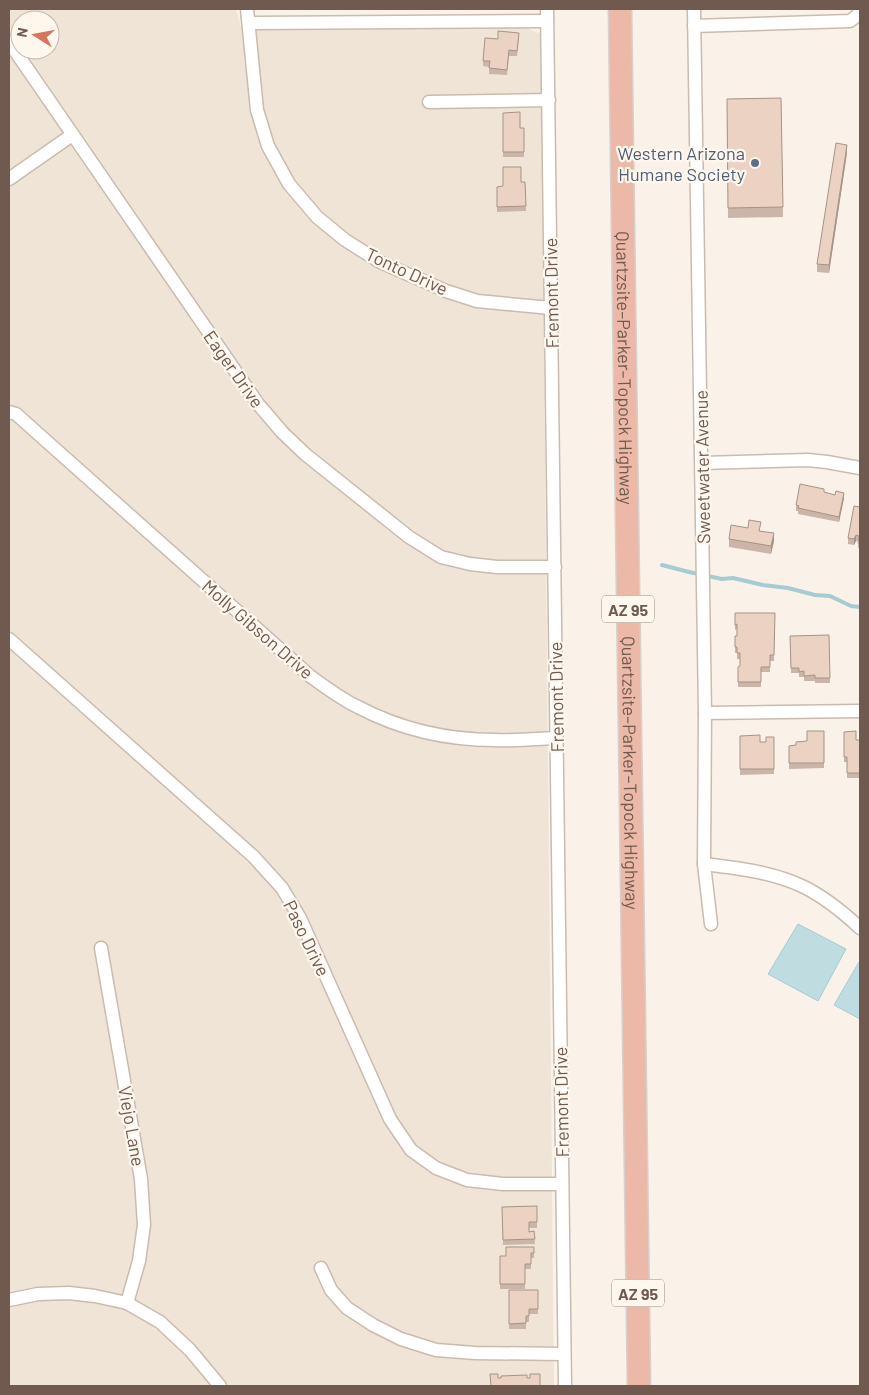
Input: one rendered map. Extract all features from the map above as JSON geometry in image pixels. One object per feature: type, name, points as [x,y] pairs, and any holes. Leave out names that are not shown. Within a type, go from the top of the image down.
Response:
[{"type":"highway","name":"Quartzsite–Parker–Topock Highway","points":[[620,9],[639,1386]]},
{"type":"street","name":"Tonto Drive","points":[[247,9],[257,110],[268,146],[289,184],[317,217],[345,240],[380,262],[446,291],[477,301],[551,308]]},
{"type":"street","name":"Sweetwater Avenue","points":[[694,9],[705,712],[704,864],[711,924]]},
{"type":"street","points":[[694,26],[850,21],[858,15],[860,10]]},
{"type":"street","points":[[249,23],[547,15]]},
{"type":"street","name":"Fremont Drive","points":[[547,15],[565,1386]]},
{"type":"street","name":"Eager Drive","points":[[9,42],[258,404],[282,432],[305,454],[408,537],[441,557],[470,564],[497,567],[555,567]]},
{"type":"street","points":[[429,102],[549,100]]},
{"type":"street","points":[[9,179],[72,135]]},
{"type":"street","name":"Molly Gibson Drive","points":[[9,412],[16,414],[310,676],[336,694],[382,719],[414,730],[453,737],[495,740],[556,738]]},
{"type":"street","points":[[702,463],[808,460],[860,468]]},
{"type":"street","name":"Paso Drive","points":[[9,639],[254,857],[282,888],[300,918],[390,1119],[411,1150],[436,1168],[467,1180],[503,1184],[562,1184]]},
{"type":"street","points":[[705,712],[860,712]]},
{"type":"street","points":[[704,864],[754,871],[804,887],[850,918],[860,928]]},
{"type":"street","name":"Viejo Lane","points":[[101,948],[141,1179],[144,1224],[139,1261],[127,1303]]},
{"type":"street","points":[[321,1268],[330,1290],[347,1308],[373,1325],[401,1339],[436,1350],[475,1353],[564,1354]]},
{"type":"street","points":[[9,1300],[38,1294],[69,1293],[96,1296],[127,1303],[160,1322],[190,1350],[220,1386]]},
{"type":"shaded area","points":[[9,9],[236,9],[241,27],[521,26],[541,34],[554,1386],[9,1386]]},
{"type":"water","points":[[798,924],[846,949],[818,1001],[768,974]]},
{"type":"water","points":[[860,963],[860,1019],[834,1005]]},
{"type":"building","points":[[498,31],[519,33],[517,51],[509,50],[507,70],[489,68],[490,61],[483,61],[485,38],[498,39]]},
{"type":"building","name":"Western Arizona Humane Society","points":[[781,98],[783,207],[728,208],[727,99]]},
{"type":"building","points":[[520,112],[520,128],[524,128],[524,152],[503,152],[503,113]]},
{"type":"building","points":[[836,143],[847,145],[829,265],[817,264]]},
{"type":"building","points":[[503,167],[521,167],[521,182],[525,182],[526,206],[497,207],[497,187],[503,186]]},
{"type":"building","points":[[800,484],[824,489],[824,492],[835,495],[836,491],[844,493],[839,517],[798,508],[799,506],[796,505]]},
{"type":"building","points":[[854,506],[860,507],[860,543],[858,543],[859,536],[856,535],[854,539],[848,538]]},
{"type":"building","points":[[749,520],[761,522],[759,531],[774,533],[771,546],[729,539],[731,525],[748,528]]},
{"type":"building","points":[[735,613],[775,613],[774,655],[770,655],[770,667],[761,667],[761,682],[738,682],[740,653],[737,653],[737,647],[735,647],[737,624],[735,625]]},
{"type":"building","points":[[829,635],[830,678],[815,678],[815,675],[804,676],[804,671],[799,672],[799,668],[791,668],[790,636]]},
{"type":"building","points":[[807,731],[824,731],[824,763],[789,763],[789,746],[796,745],[796,742],[807,741]]},
{"type":"building","points":[[856,731],[856,740],[860,740],[860,773],[847,773],[847,757],[844,757],[844,732]]},
{"type":"building","points":[[760,735],[760,742],[766,742],[766,737],[774,737],[774,769],[740,769],[740,736]]},
{"type":"building","points":[[537,1206],[537,1222],[529,1222],[529,1232],[534,1231],[535,1239],[503,1240],[502,1207]]},
{"type":"building","points":[[506,1247],[534,1247],[534,1253],[531,1253],[531,1264],[525,1264],[525,1284],[500,1284],[500,1256],[506,1256]]},
{"type":"building","points":[[509,1290],[538,1290],[538,1309],[529,1309],[526,1323],[509,1324]]},
{"type":"building","points":[[490,1374],[498,1374],[498,1378],[501,1378],[501,1376],[527,1375],[527,1378],[530,1378],[530,1374],[540,1374],[540,1386],[491,1386]]},
{"type":"waterway","points":[[662,565],[722,579],[733,578],[815,595],[830,596],[851,606],[860,607]]},
{"type":"place","name":"Western Arizona Humane Society","points":[[755,163]]}]
